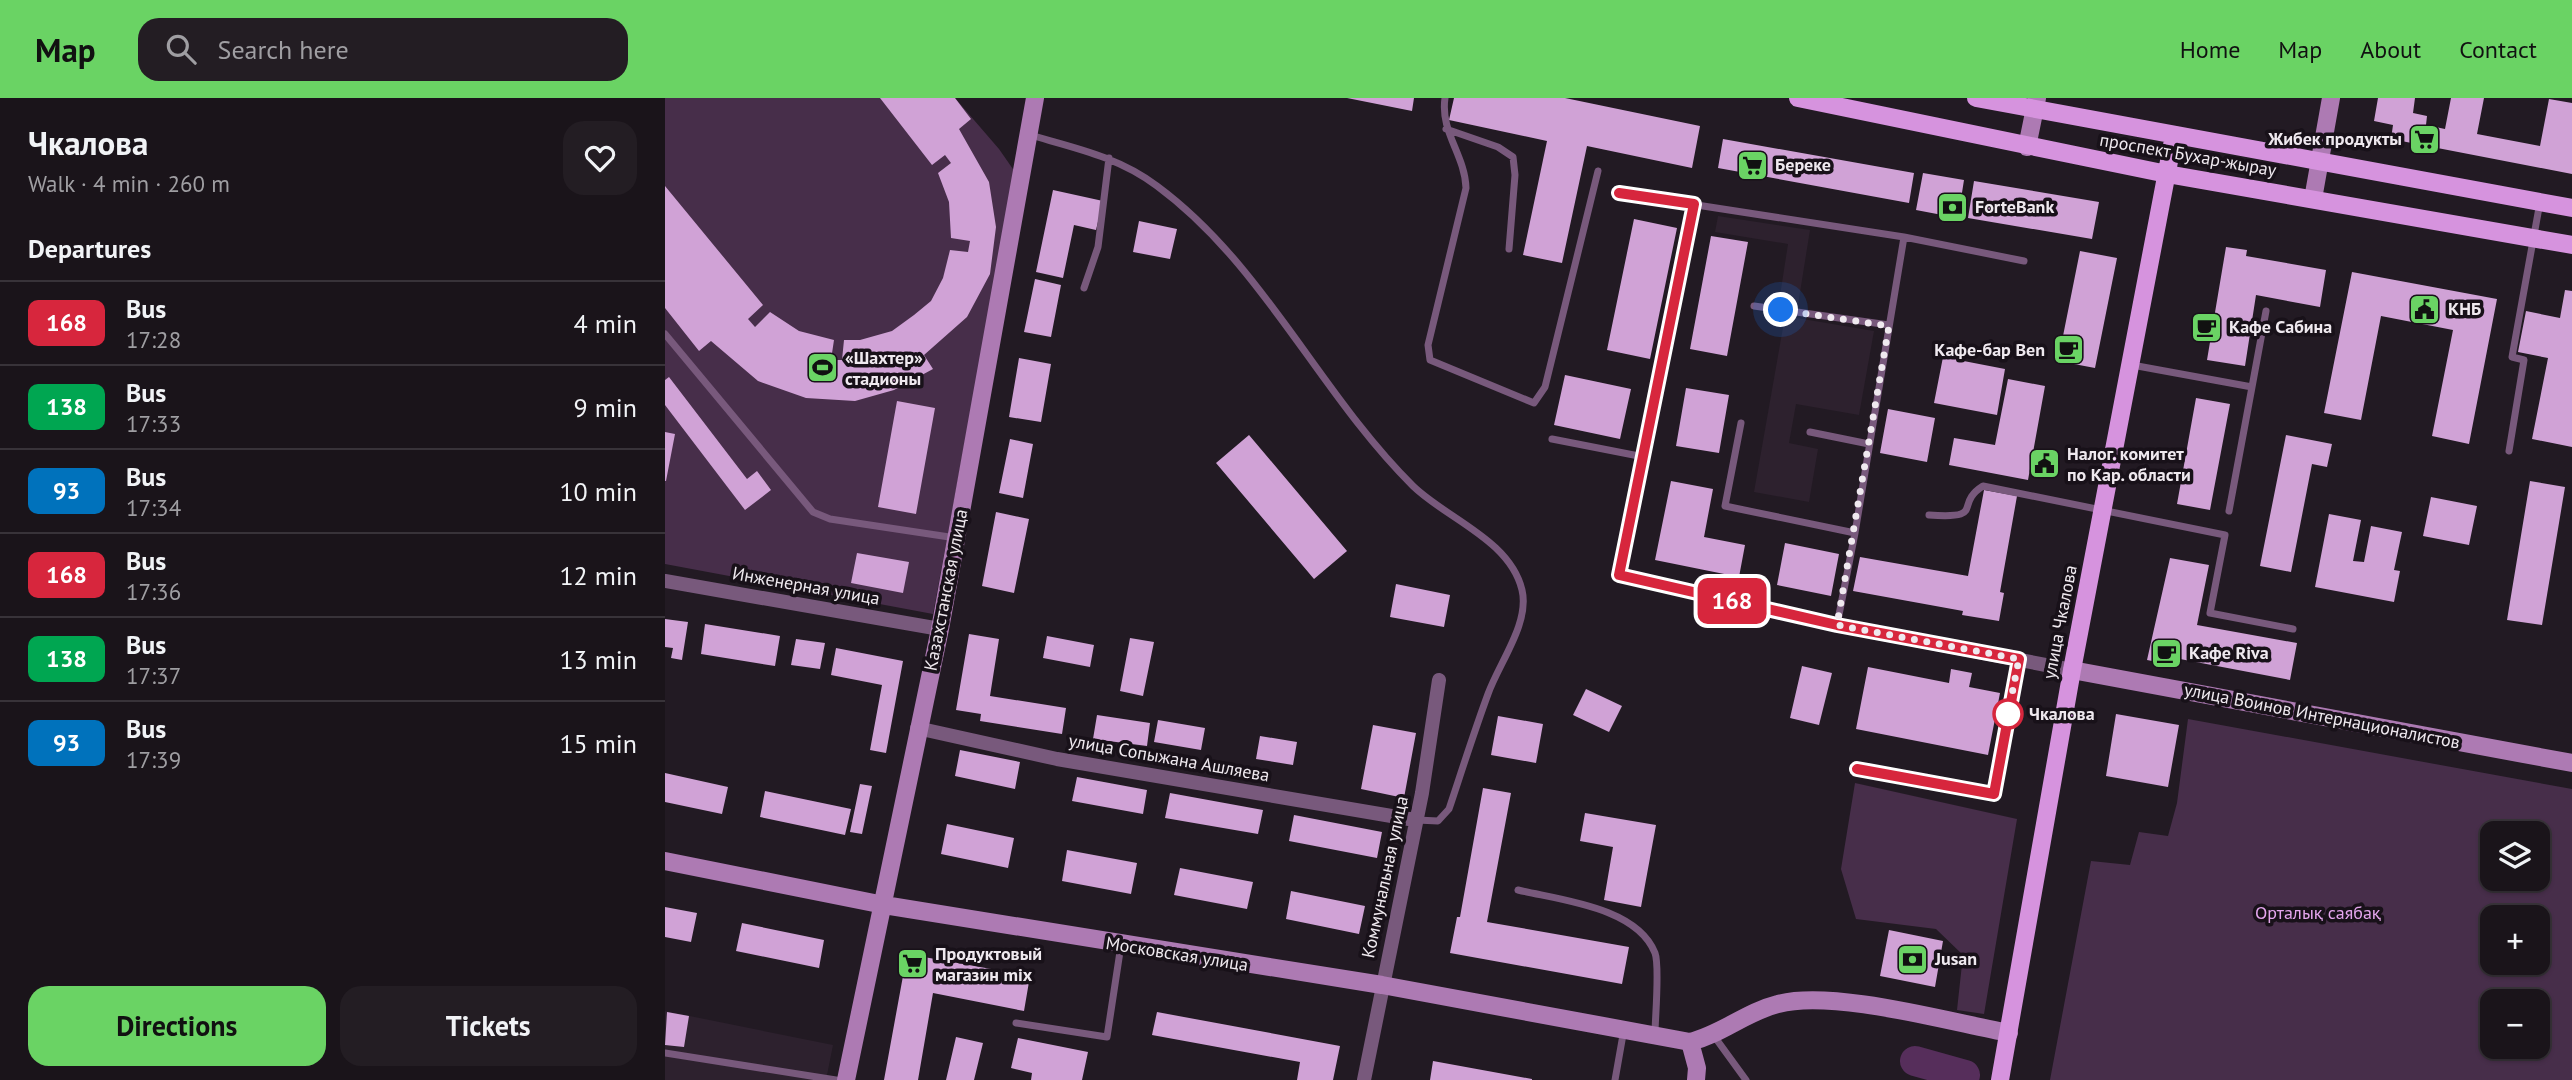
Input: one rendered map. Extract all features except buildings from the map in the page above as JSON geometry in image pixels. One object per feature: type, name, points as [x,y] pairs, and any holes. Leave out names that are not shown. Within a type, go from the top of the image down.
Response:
[{"type":"main road","name":"Казахстанская улица","points":[[846,1080],[884,905],[917,728],[940,629],[1035,98]]},
{"type":"main road","name":"проспект Бухар-жырау","points":[[1798,98],[2167,174],[2572,245]]},
{"type":"main road","name":"проспект Бухар-жырау","points":[[1976,98],[2036,104],[2174,135],[2572,208]]},
{"type":"main road","points":[[2313,199],[2331,98]]},
{"type":"main road","points":[[2027,147],[2036,104]]},
{"type":"main road","name":"улица Чкалова","points":[[2000,1080],[2072,670],[2174,135]]},
{"type":"main road","name":"улица Воинов Интернационалистов","points":[[2072,670],[2572,763]]},
{"type":"main road","name":"Московская улица","points":[[665,861],[884,905],[1382,985],[1690,1042]]},
{"type":"main road","points":[[1696,1080],[1697,1068],[1690,1042],[1714,1036],[1736,1021],[1777,1004],[1814,998],[2009,1033]]},
{"type":"street","points":[[1633,578],[1837,625],[2072,670]]},
{"type":"street","name":"Инженерная улица","points":[[665,581],[940,629]]},
{"type":"street","name":"Коммунальная улица","points":[[1364,1080],[1415,820],[1439,680]]},
{"type":"street","name":"улица Сопыжана Ашляева","points":[[917,728],[1057,758],[1415,820]]},
{"type":"lane","points":[[1445,98],[1446,129],[1466,171],[1467,188],[1428,345],[1430,360],[1534,403],[1545,387],[1598,171]]},
{"type":"lane","points":[[1446,129],[1498,147],[1513,157],[1515,176],[1509,249]]},
{"type":"lane","points":[[1030,135],[1109,158],[1157,186],[1212,233],[1263,293],[1311,364],[1414,487],[1494,547],[1513,568],[1522,591],[1523,606],[1489,691],[1449,809],[1438,821],[1415,820]]},
{"type":"lane","points":[[1084,289],[1098,247],[1109,158]]},
{"type":"lane","points":[[1619,193],[1904,237],[2024,261]]},
{"type":"lane","points":[[2509,452],[2524,360],[2512,357],[2540,202]]},
{"type":"lane","points":[[1633,578],[1619,575],[1694,204]]},
{"type":"lane","points":[[1837,625],[1904,237]]},
{"type":"lane","points":[[1754,306],[1889,326]]},
{"type":"lane","points":[[2229,511],[2266,311]]},
{"type":"lane","points":[[665,334],[813,512],[830,519],[957,538]]},
{"type":"lane","points":[[2130,365],[2252,387]]},
{"type":"lane","points":[[1741,423],[1725,506],[1855,533]]},
{"type":"lane","points":[[1809,432],[1869,444]]},
{"type":"lane","points":[[1552,439],[1644,457]]},
{"type":"lane","points":[[1929,515],[1958,517],[1965,513],[1976,491],[1983,486],[2225,535],[2210,613],[2293,629]]},
{"type":"lane","points":[[1857,769],[1994,794],[2019,659]]},
{"type":"lane","points":[[1518,890],[1618,915],[1641,931],[1656,954],[1655,1034]]},
{"type":"lane","points":[[1016,1023],[1107,1037],[1121,945]]},
{"type":"lane","points":[[1615,1080],[1624,1029]]},
{"type":"lane","points":[[1714,1036],[1747,1080]]},
{"type":"lane","points":[[665,1053],[836,1080]]},
{"type":"shaded area","points":[[1718,216],[1810,230],[1798,305],[1779,302],[1788,244],[1715,232]]},
{"type":"shaded area","points":[[1785,316],[1874,331],[1859,415],[1796,404],[1789,443],[1818,449],[1809,502],[1754,492]]},
{"type":"shaded area","points":[[665,1011],[833,1045],[826,1080],[665,1080]]},
{"type":"green space","name":"«Шахтер» стадионы","points":[[665,98],[955,98],[1015,172],[933,614],[665,564]]},
{"type":"green space","name":"Орталық саябақ","points":[[2188,719],[2572,789],[2572,1080],[2050,1080],[2091,861],[2130,865],[2139,832],[2168,836],[2177,803]]},
{"type":"green space","points":[[1855,783],[2017,819],[1984,1014],[1957,1010],[1963,955],[1936,929],[1856,919],[1841,869]]},
{"type":"waterway","points":[[1915,1061],[1965,1075]]},
{"type":"bus line","name":"168","points":[[1619,193],[1694,204],[1619,575],[1837,625],[2019,659],[1994,794],[1857,769]]},
{"type":"place","name":"Жибек продукты","points":[[2425,139]]},
{"type":"place","name":"Береке","points":[[1752,165]]},
{"type":"place","name":"ForteBank","points":[[1952,207]]},
{"type":"place","name":"КНБ","points":[[2425,309]]},
{"type":"place","name":"Кафе Сабина","points":[[2206,327]]},
{"type":"place","name":"Кафе-бар Ben","points":[[2068,350]]},
{"type":"place","name":"«Шахтер» стадионы","points":[[822,368]]},
{"type":"place","name":"Налог. комитет по Кар. области","points":[[2044,464]]},
{"type":"place","name":"Кафе Riva","points":[[2166,653]]},
{"type":"place","name":"Чкалова","points":[[2008,714]]},
{"type":"place","name":"Jusan","points":[[1912,959]]},
{"type":"place","name":"Продуктовый магазин mix","points":[[912,964]]},
{"type":"route","points":[[1781,310],[1889,326],[1837,625],[2019,659],[2008,714]]}]
